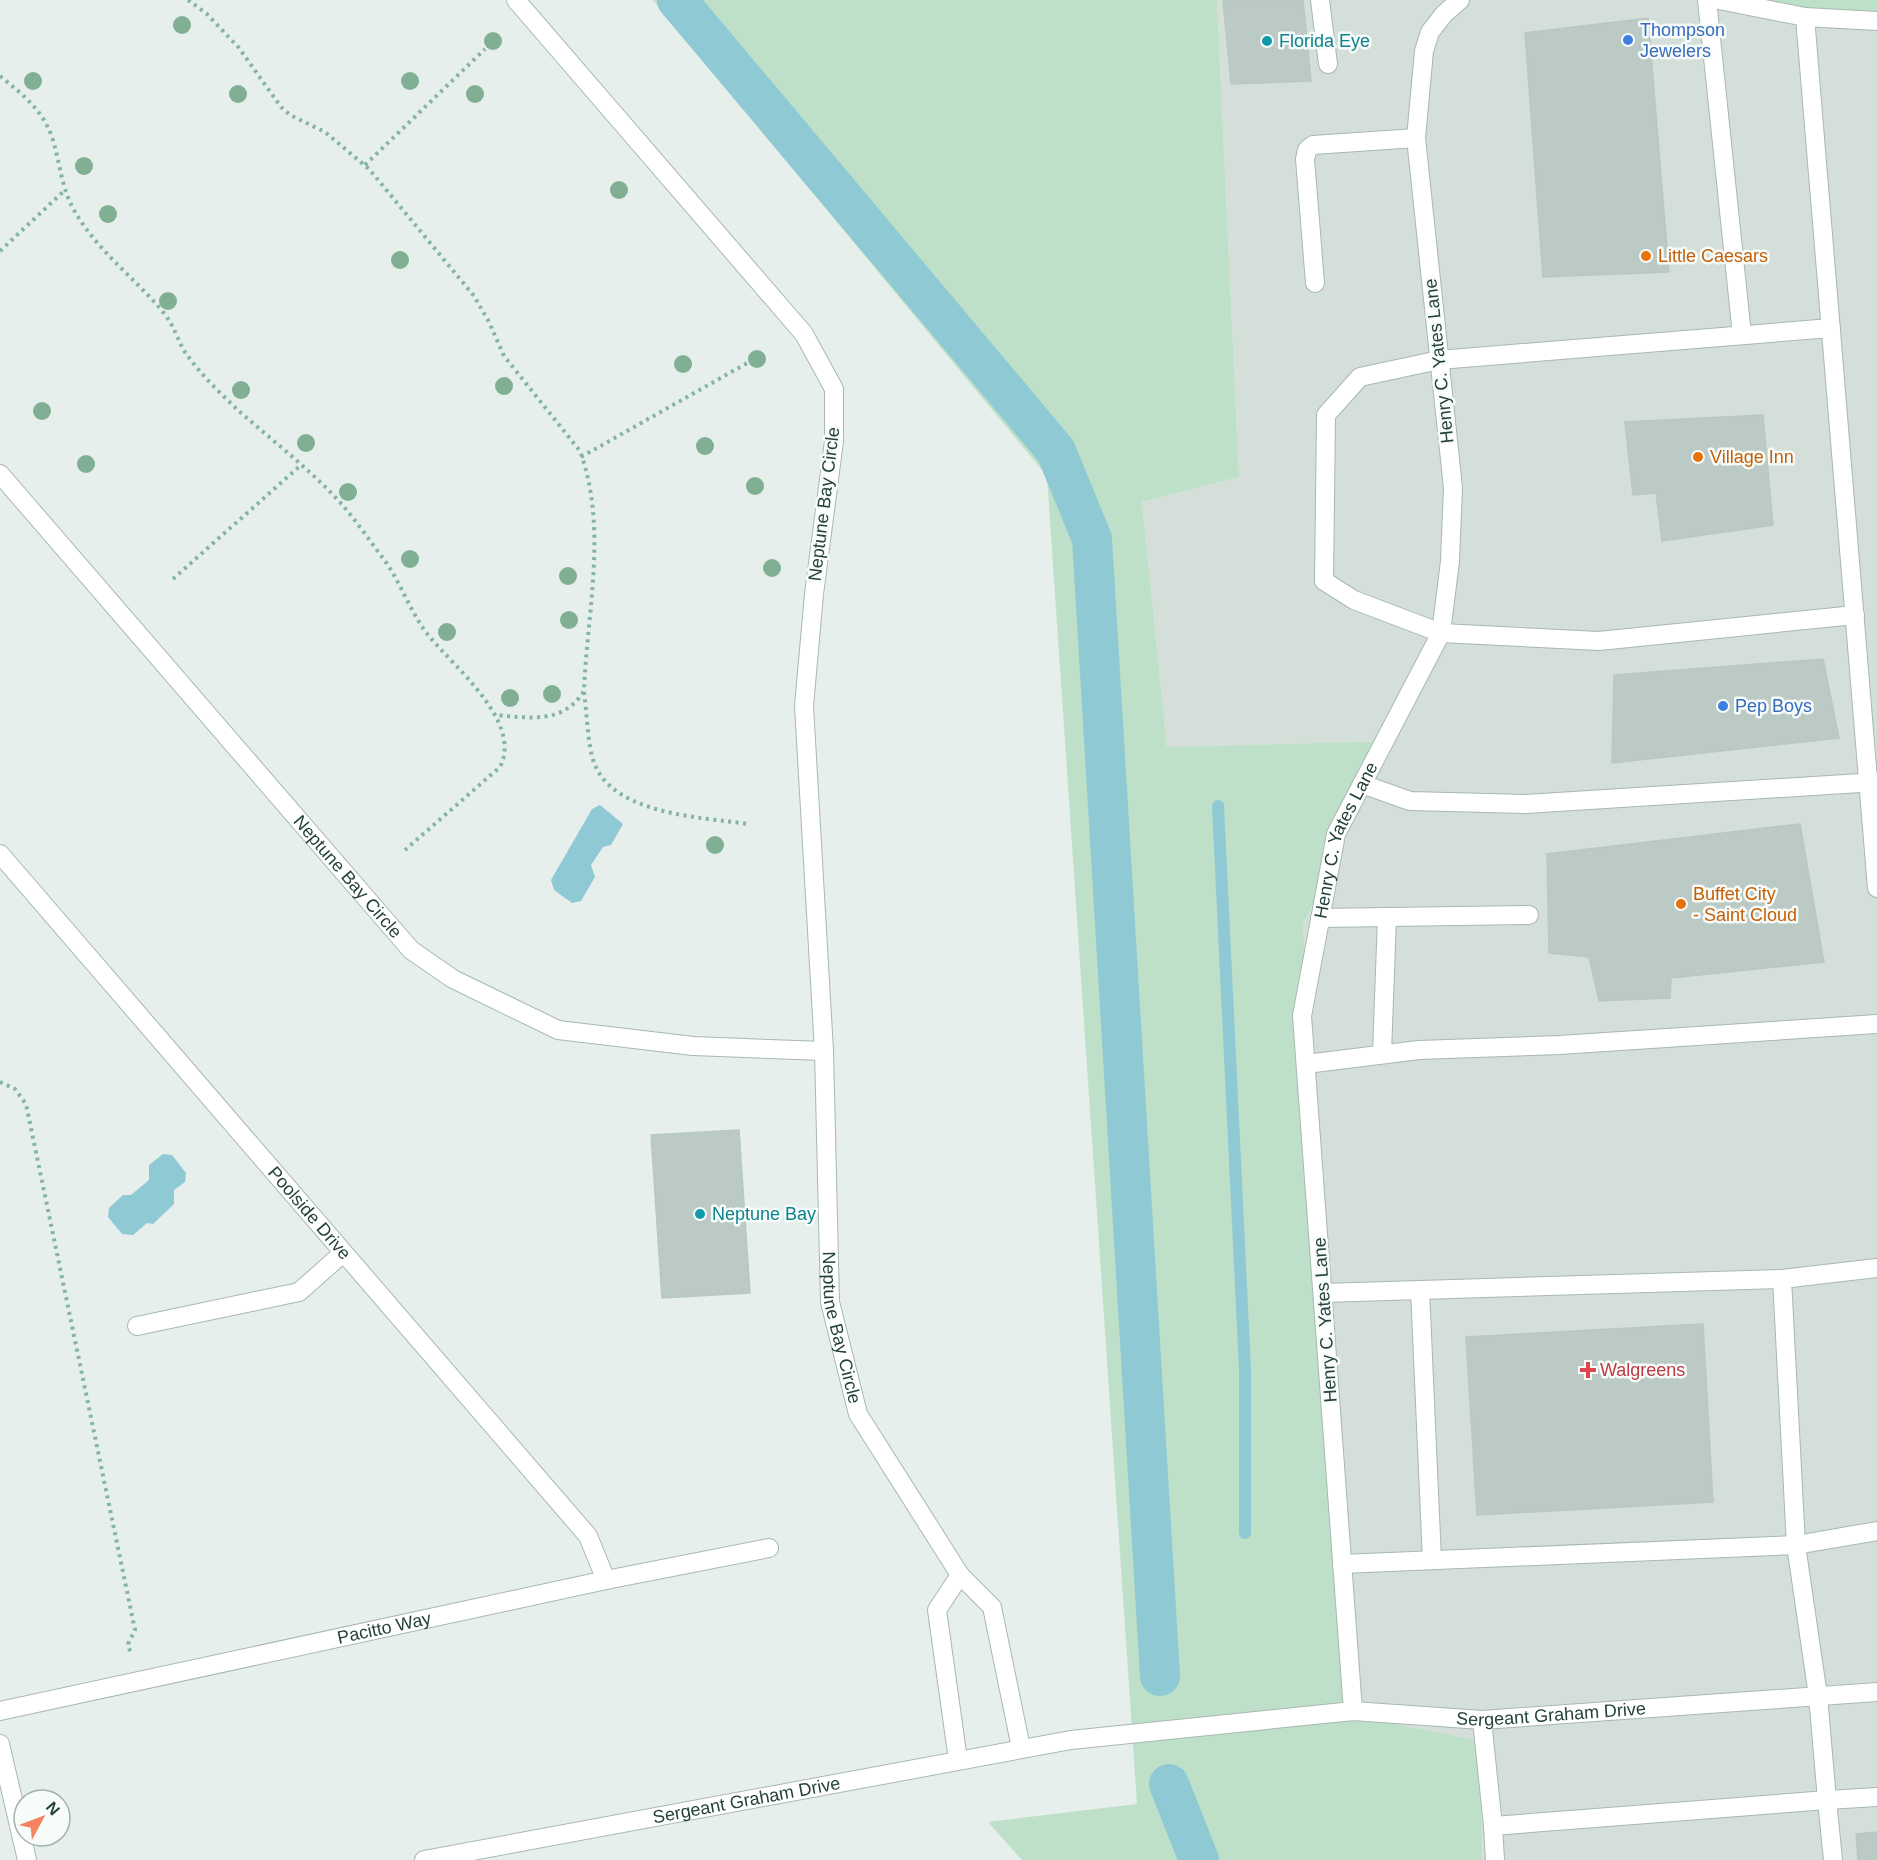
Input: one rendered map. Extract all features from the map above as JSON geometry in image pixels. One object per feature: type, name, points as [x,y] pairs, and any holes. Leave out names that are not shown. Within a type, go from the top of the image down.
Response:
[{"type":"street","name":"Neptune Bay Circle","points":[[516,0],[804,334],[834,389],[834,441],[814,594],[804,706],[824,1051],[830,1302],[858,1414],[960,1575],[992,1606],[1021,1748]]},
{"type":"street","points":[[1320,0],[1328,64]]},
{"type":"street","name":"Henry C. Yates Lane","points":[[1353,1711],[1302,1016],[1336,834],[1441,633],[1450,561],[1453,488],[1416,138],[1424,51],[1430,32],[1444,14],[1460,0]]},
{"type":"street","points":[[1707,0],[1742,335]]},
{"type":"street","points":[[1719,0],[1805,16],[1877,21]]},
{"type":"street","points":[[1805,16],[1855,615],[1873,782],[1877,888]]},
{"type":"street","points":[[1315,283],[1307,150],[1313,145],[1416,138]]},
{"type":"street","points":[[1831,328],[1439,360],[1360,376],[1326,415],[1324,581],[1354,600],[1441,633],[1599,641],[1855,615]]},
{"type":"street","name":"Neptune Bay Circle","points":[[0,474],[411,950],[453,979],[558,1030],[693,1046],[824,1051]]},
{"type":"street","points":[[1362,784],[1410,801],[1527,804],[1873,782]]},
{"type":"street","name":"Poolside Drive","points":[[0,854],[588,1536],[606,1580]]},
{"type":"street","points":[[1320,918],[1529,915]]},
{"type":"street","points":[[1383,1053],[1387,917]]},
{"type":"street","points":[[1306,1064],[1383,1053],[1560,1045],[1877,1024]]},
{"type":"street","points":[[137,1326],[299,1292],[343,1253]]},
{"type":"street","points":[[1323,1293],[1782,1278],[1877,1268]]},
{"type":"street","points":[[1782,1278],[1796,1545],[1818,1696],[1833,1860]]},
{"type":"street","points":[[1420,1290],[1432,1560]]},
{"type":"street","points":[[1342,1564],[1796,1545],[1877,1531]]},
{"type":"street","name":"Pacitto Way","points":[[0,1711],[606,1580],[770,1548]]},
{"type":"street","points":[[958,1760],[937,1610],[960,1575]]},
{"type":"street","name":"Sergeant Graham Drive","points":[[424,1860],[1071,1740],[1353,1711],[1482,1720],[1877,1692]]},
{"type":"street","points":[[1482,1720],[1495,1860]]},
{"type":"street","points":[[0,1743],[27,1860]]},
{"type":"street","points":[[1493,1826],[1877,1797]]},
{"type":"path","points":[[188,0],[207,14],[233,42],[281,107],[290,115],[325,132],[365,165],[474,296],[504,356],[555,418],[582,456],[591,494],[594,577],[584,691],[592,757],[601,775],[620,792],[646,807],[670,813],[748,824]]},
{"type":"path","points":[[365,165],[485,49]]},
{"type":"path","points":[[0,76],[32,102],[42,115],[52,138],[64,191],[84,228],[99,247],[166,315],[191,361],[240,411],[338,501],[386,563],[427,634],[465,675],[495,715],[501,727],[506,756],[500,767],[405,850]]},
{"type":"path","points":[[0,251],[64,191]]},
{"type":"path","points":[[582,456],[749,362]]},
{"type":"path","points":[[173,579],[301,465]]},
{"type":"path","points":[[495,715],[540,719],[577,702],[584,691]]},
{"type":"path","points":[[0,1082],[15,1089],[26,1104],[135,1630],[128,1644],[132,1661]]},
{"type":"shaded area","points":[[1217,0],[1740,0],[1877,22],[1877,1860],[1482,1860],[1481,1741],[1361,1717],[1303,925],[1390,741],[1167,747],[1142,502],[1239,477]]},
{"type":"green space","points":[[653,0],[1217,0],[1239,477],[1142,502],[1167,747],[1390,741],[1303,925],[1361,1717],[1481,1741],[1482,1860],[1022,1860],[988,1822],[1137,1804],[1047,476]]},
{"type":"green space","points":[[1740,0],[1877,0],[1877,22]]},
{"type":"water","points":[[600,805],[623,824],[611,845],[603,847],[591,865],[595,877],[581,901],[572,903],[554,890],[551,880],[592,809]]},
{"type":"water","points":[[163,1154],[172,1155],[186,1173],[185,1182],[174,1190],[174,1204],[153,1224],[147,1223],[133,1235],[122,1234],[108,1217],[109,1208],[123,1195],[131,1195],[149,1180],[149,1165]]},
{"type":"building","name":"Florida Eye","points":[[1223,0],[1303,0],[1311,81],[1231,84]]},
{"type":"building","points":[[1648,18],[1669,272],[1543,277],[1525,33]]},
{"type":"building","name":"Village Inn","points":[[1763,415],[1773,525],[1662,541],[1656,493],[1633,495],[1625,422]]},
{"type":"building","name":"Pep Boys","points":[[1823,659],[1839,738],[1612,763],[1614,675]]},
{"type":"building","name":"Buffet City - Saint Cloud","points":[[1800,824],[1824,962],[1671,978],[1670,998],[1599,1001],[1589,957],[1549,953],[1547,854]]},
{"type":"building","name":"Neptune Bay","points":[[739,1130],[750,1293],[662,1298],[651,1135]]},
{"type":"building","name":"Walgreens","points":[[1703,1324],[1713,1502],[1477,1515],[1466,1337]]},
{"type":"building","points":[[1877,1832],[1877,1860],[1858,1860],[1856,1834]]},
{"type":"waterway","points":[[677,0],[1056,451],[1092,539],[1160,1676]]},
{"type":"waterway","points":[[1218,806],[1245,1370],[1245,1533]]},
{"type":"waterway","points":[[1169,1784],[1199,1860]]},
{"type":"place","name":"Thompson Jewelers","points":[[1628,40]]},
{"type":"place","name":"Florida Eye","points":[[1267,41]]},
{"type":"place","name":"Little Caesars","points":[[1646,256]]},
{"type":"place","name":"Village Inn","points":[[1698,457]]},
{"type":"place","name":"Pep Boys","points":[[1723,706]]},
{"type":"place","name":"Buffet City - Saint Cloud","points":[[1681,904]]},
{"type":"place","name":"Neptune Bay","points":[[700,1214]]},
{"type":"place","name":"Walgreens","points":[[1588,1370]]}]
